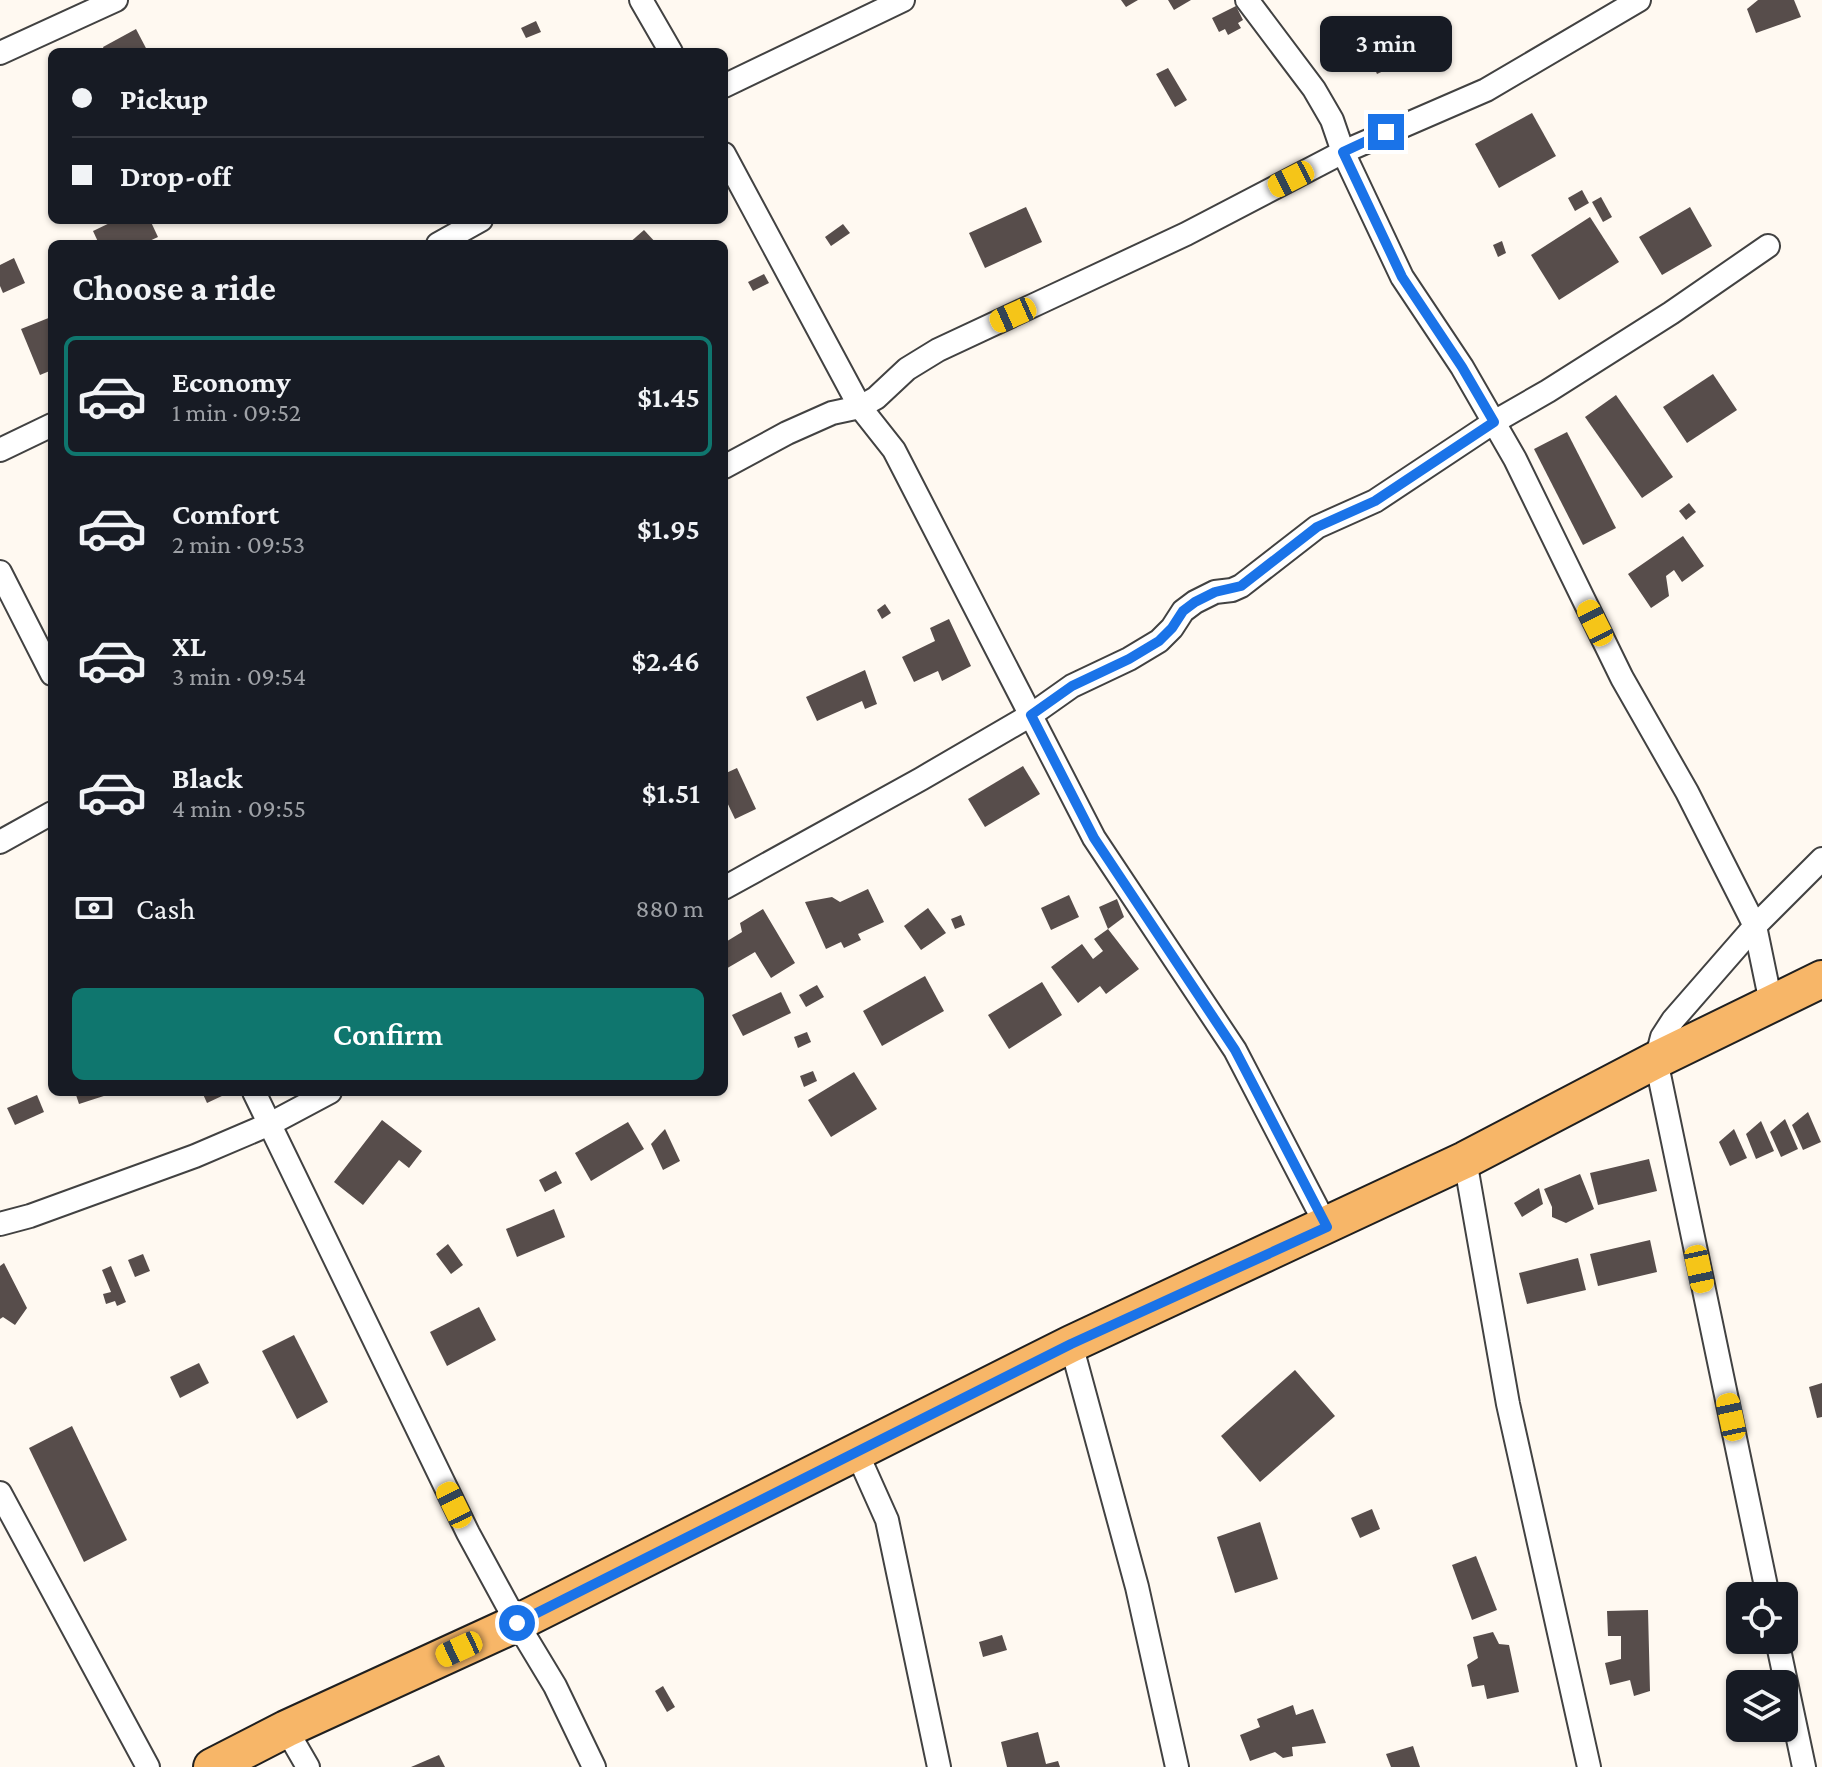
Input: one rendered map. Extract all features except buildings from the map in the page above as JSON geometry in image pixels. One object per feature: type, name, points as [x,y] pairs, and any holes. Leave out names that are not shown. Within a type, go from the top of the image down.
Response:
[{"type":"main road","points":[[212,1767],[286,1729],[517,1623],[1071,1344],[1465,1160],[1656,1060],[1822,979]]},
{"type":"street","points":[[0,53],[116,0]]},
{"type":"street","points":[[641,0],[669,48]]},
{"type":"street","points":[[728,84],[903,0]]},
{"type":"street","points":[[1247,0],[1314,89],[1332,120],[1343,152],[1402,277],[1462,367],[1515,459],[1622,678],[1687,792],[1755,926],[1771,1003]]},
{"type":"street","points":[[728,465],[809,423],[832,413],[860,407],[876,398],[907,369],[938,350],[1186,234],[1343,152],[1486,90],[1639,0]]},
{"type":"street","points":[[728,161],[860,407],[894,450],[1094,838],[1235,1050],[1327,1227]]},
{"type":"street","points":[[445,240],[474,224]]},
{"type":"street","points":[[728,886],[792,853],[1031,715],[1072,686],[1159,641],[1183,611],[1195,602],[1215,592],[1241,586],[1317,527],[1375,501],[1494,422],[1671,313],[1768,246]]},
{"type":"street","points":[[0,450],[48,427]]},
{"type":"street","points":[[0,572],[48,666]]},
{"type":"street","points":[[0,842],[48,815]]},
{"type":"street","points":[[1765,1582],[1656,1060],[1662,1037],[1673,1020],[1755,926],[1822,859]]},
{"type":"street","points":[[256,1096],[468,1533],[555,1686],[594,1767]]},
{"type":"street","points":[[0,1224],[195,1156],[270,1124],[322,1096]]},
{"type":"street","points":[[1465,1160],[1508,1404],[1589,1767]]},
{"type":"street","points":[[1071,1344],[1137,1587],[1177,1767]]},
{"type":"street","points":[[857,1453],[887,1520],[939,1767]]},
{"type":"street","points":[[0,1493],[148,1767]]},
{"type":"street","points":[[1780,1654],[1804,1767]]},
{"type":"street","points":[[286,1729],[308,1767]]},
{"type":"route","points":[[517,1623],[1071,1344],[1327,1227],[1235,1050],[1094,838],[1031,715],[1072,686],[1159,641],[1183,611],[1195,602],[1215,592],[1241,586],[1317,527],[1375,501],[1494,422],[1462,367],[1402,277],[1343,152],[1386,132]]}]
